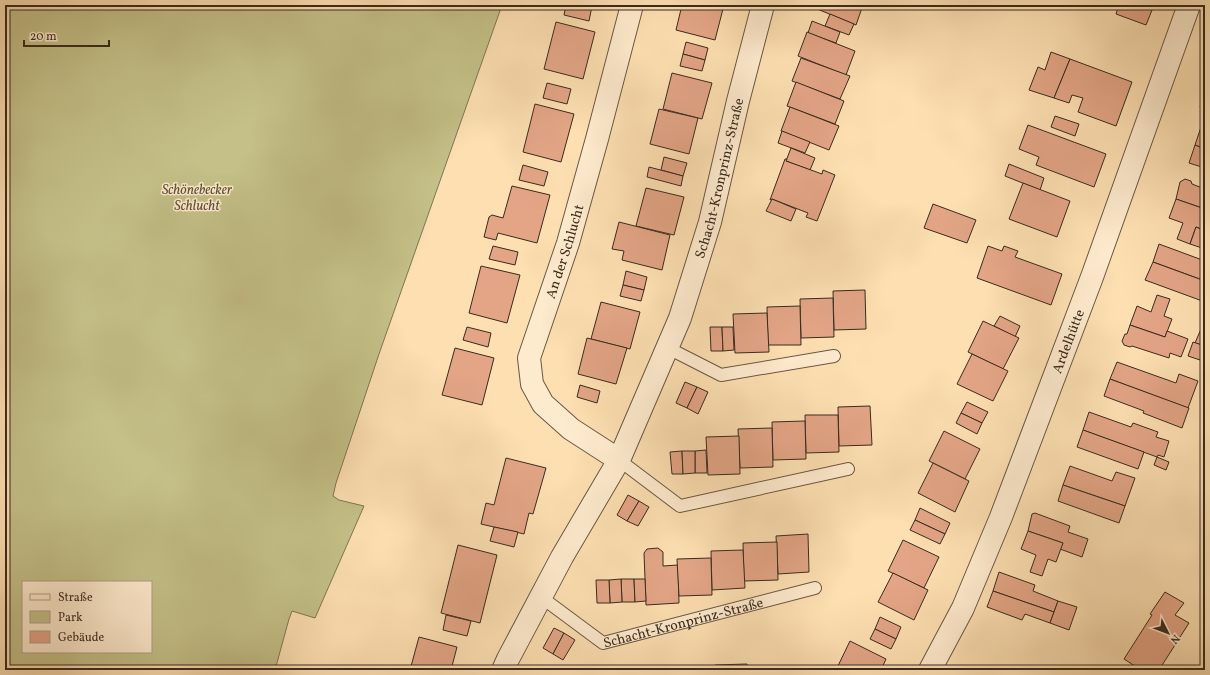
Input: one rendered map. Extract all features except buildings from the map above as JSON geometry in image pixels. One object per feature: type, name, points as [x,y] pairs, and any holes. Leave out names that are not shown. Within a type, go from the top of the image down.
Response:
[{"type":"street","name":"An der Schlucht","points":[[619,460],[572,429],[544,404],[532,384],[529,358],[568,243],[632,5]]},
{"type":"street","name":"Schacht-Kronprinz-Straße","points":[[503,670],[562,557],[619,460],[680,318],[710,222],[738,101],[763,5]]},
{"type":"street","name":"Ardelhütte","points":[[930,670],[963,608],[1001,517],[1092,277],[1189,5]]},
{"type":"lane","points":[[668,348],[721,376],[834,356]]},
{"type":"lane","points":[[619,460],[680,506],[848,469]]},
{"type":"lane","name":"Schacht-Kronprinz-Straße","points":[[541,597],[603,642],[816,588]]},
{"type":"green space","name":"Schönebecker Schlucht","points":[[5,5],[502,5],[379,354],[336,483],[333,496],[339,500],[364,506],[315,618],[292,611],[275,670],[5,670]]}]
